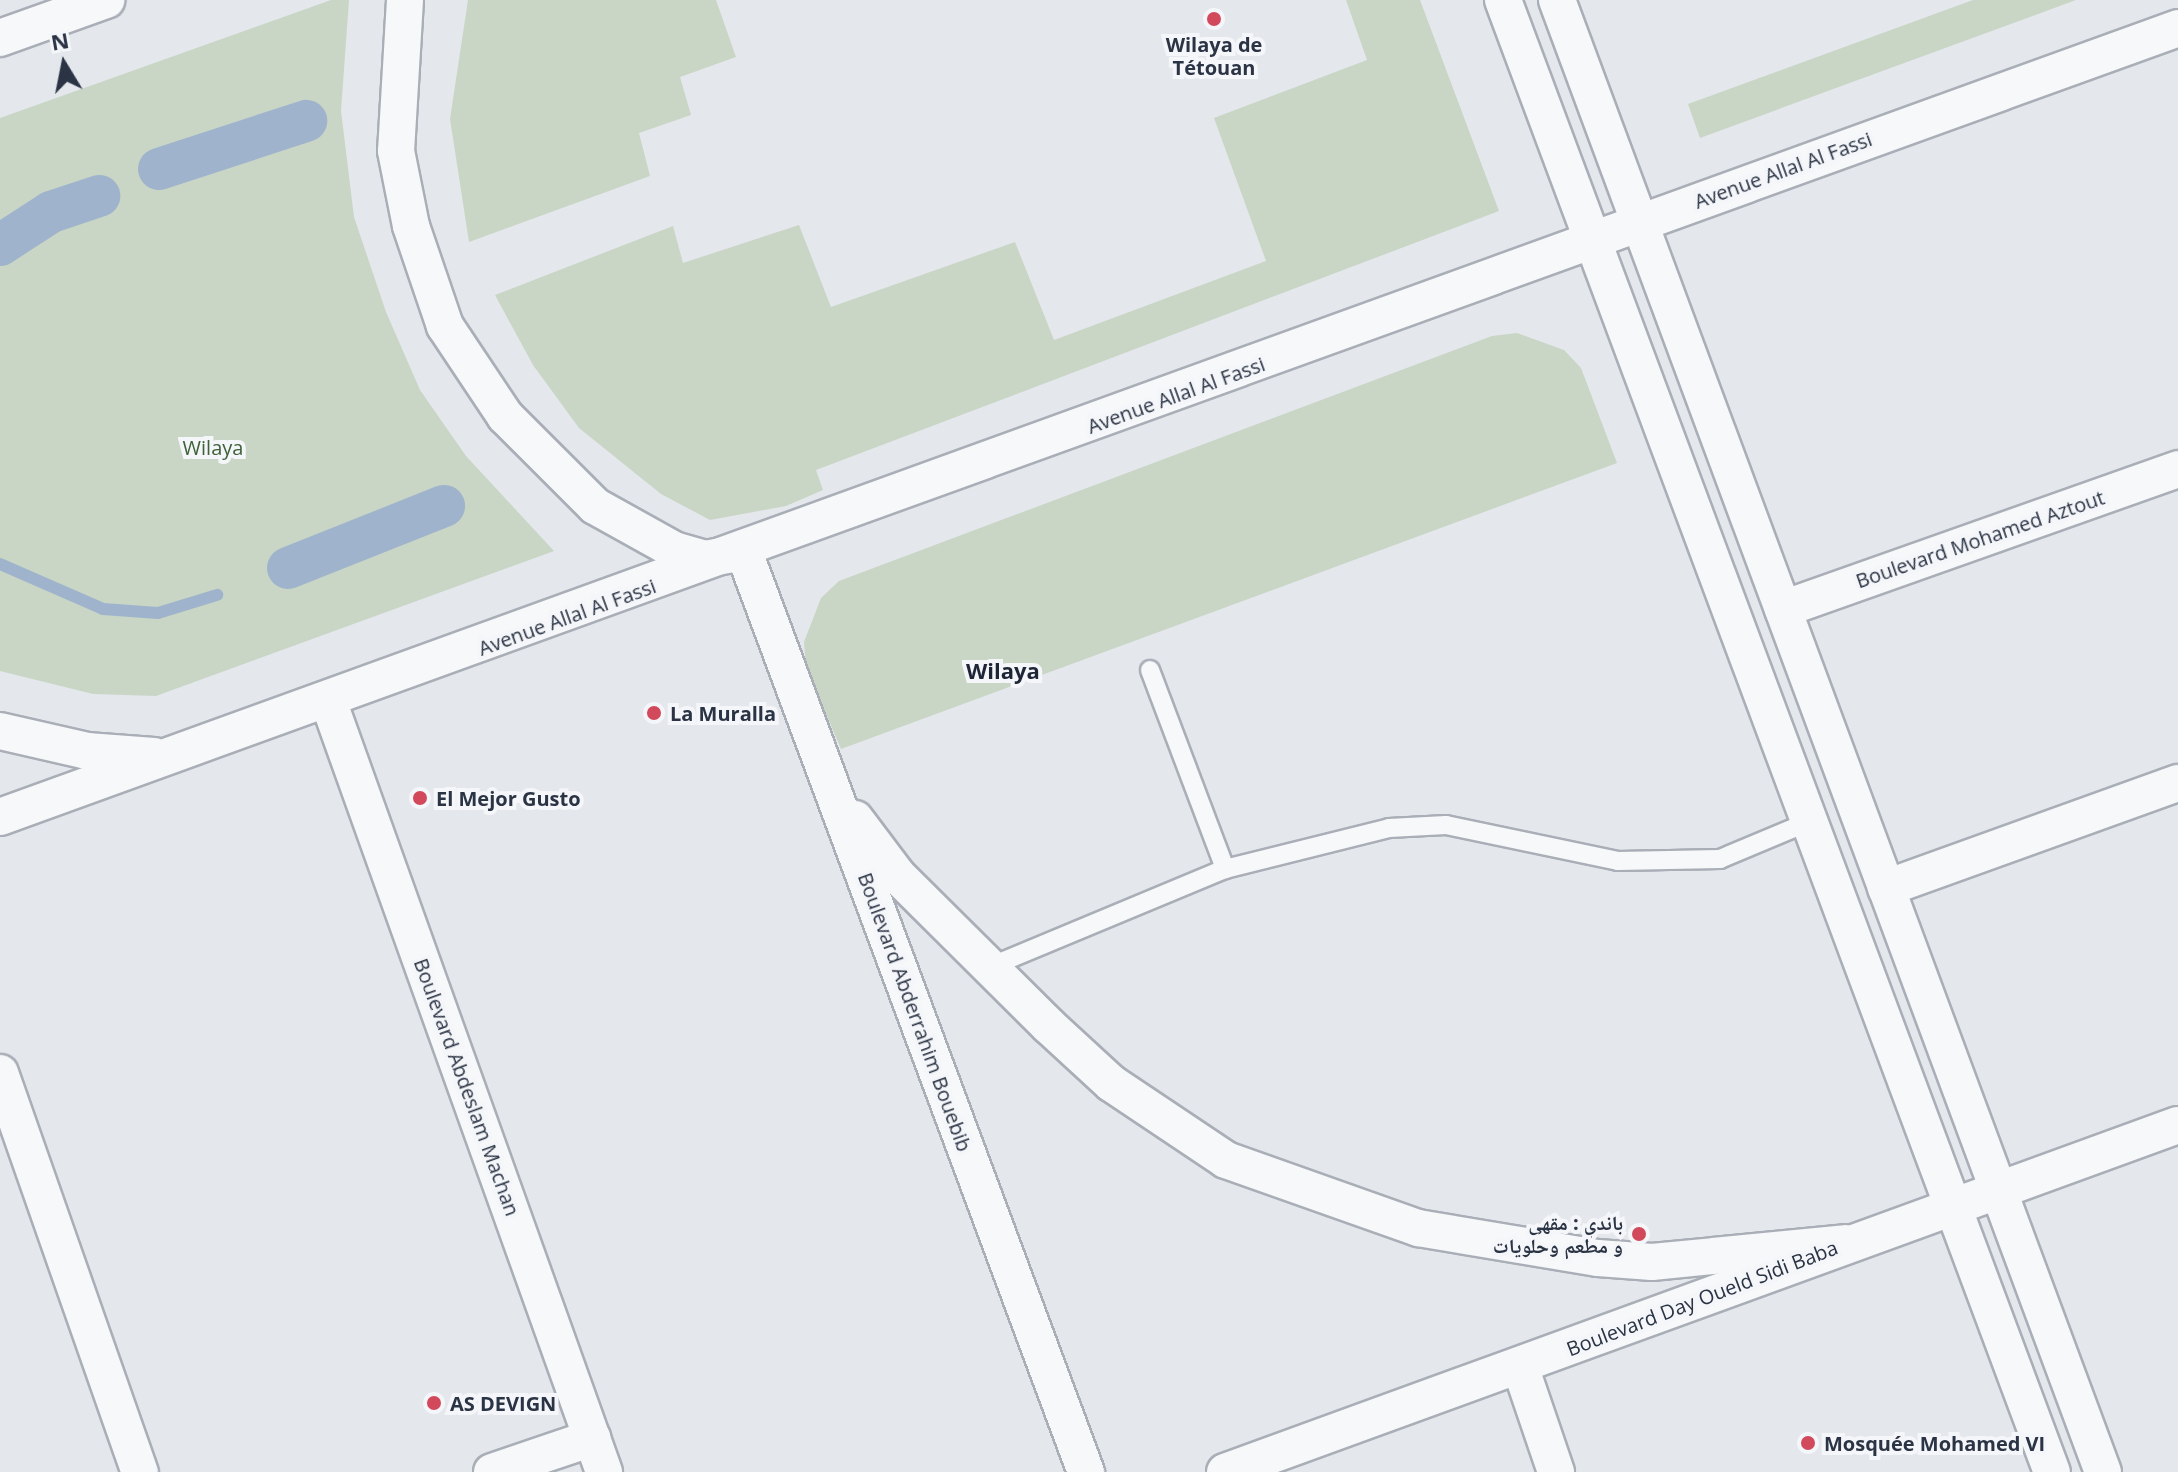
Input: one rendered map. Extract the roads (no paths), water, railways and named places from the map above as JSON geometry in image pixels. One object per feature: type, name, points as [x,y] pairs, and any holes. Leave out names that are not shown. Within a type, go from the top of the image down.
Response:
[{"type":"street","points":[[0,38],[106,0]]},
{"type":"street","points":[[405,0],[396,151],[427,278],[464,361],[505,416],[595,506],[674,550],[705,559],[744,552]]},
{"type":"street","points":[[1503,0],[1590,242],[2052,1472]]},
{"type":"street","points":[[1557,0],[2103,1472]]},
{"type":"street","name":"Avenue Allal Al Fassi","points":[[0,817],[329,703],[2178,28]]},
{"type":"street","name":"Boulevard Mohamed Aztout","points":[[1783,609],[2178,469]]},
{"type":"street","name":"Boulevard Abderrahim Bouebib","points":[[744,552],[1086,1472]]},
{"type":"street","name":"Boulevard Abdeslam Machan","points":[[329,703],[604,1472]]},
{"type":"street","name":"Avenue Allal Al Fassi","points":[[0,731],[87,751],[171,757]]},
{"type":"street","points":[[1886,888],[2178,783]]},
{"type":"street","points":[[835,797],[898,876],[987,968],[1111,1083],[1226,1160],[1418,1228],[1652,1262],[1845,1243]]},
{"type":"street","points":[[0,1073],[140,1472]]},
{"type":"street","name":"Boulevard Day Oueld Sidi Baba","points":[[1225,1472],[1521,1369],[1845,1243],[2178,1125]]},
{"type":"street","points":[[1521,1369],[1556,1472]]},
{"type":"street","points":[[492,1472],[592,1438]]},
{"type":"lane","points":[[1150,670],[1225,869]]},
{"type":"lane","points":[[987,968],[1225,869],[1389,828],[1446,825],[1618,861],[1720,859],[1808,822]]},
{"type":"waterway","points":[[159,169],[306,121]]},
{"type":"waterway","points":[[0,245],[51,212],[99,196]]},
{"type":"waterway","points":[[288,568],[444,506]]},
{"type":"waterway","points":[[0,564],[103,609],[158,613],[217,595]]},
{"type":"place","name":"Wilaya de Tétouan","points":[[1214,19]]},
{"type":"place","name":"La Muralla","points":[[654,713]]},
{"type":"place","name":"El Mejor Gusto","points":[[420,798]]},
{"type":"place","name":"باندي : مقهى و مطعم وحلويات","points":[[1639,1234]]},
{"type":"place","name":"AS DEVIGN","points":[[434,1403]]},
{"type":"place","name":"Mosquée Mohamed VI","points":[[1808,1443]]},
{"type":"district","name":"Wilaya","points":[[1003,671]]}]
